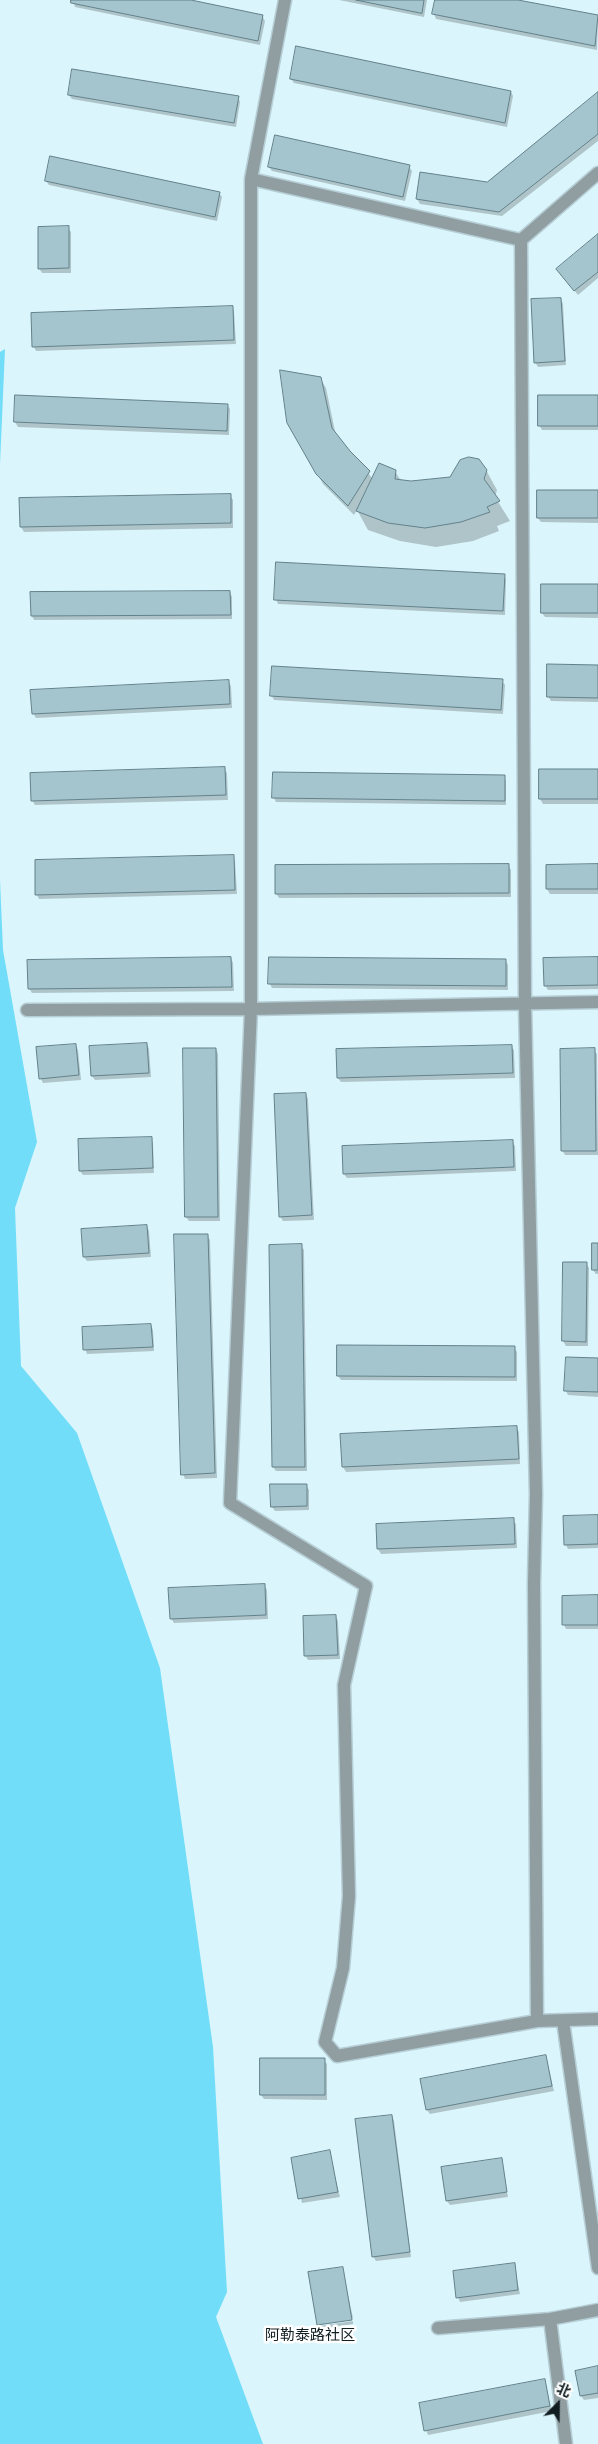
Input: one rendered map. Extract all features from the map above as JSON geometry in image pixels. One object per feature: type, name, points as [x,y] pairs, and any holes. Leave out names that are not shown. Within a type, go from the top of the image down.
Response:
[{"type":"street","points":[[286,0],[251,180],[251,1009],[230,1503],[366,1586],[344,1685],[349,1896],[343,1968],[325,2042],[337,2056],[538,2021],[598,2019]]},
{"type":"street","points":[[538,2021],[534,1583],[536,1494],[524,1005],[521,240],[598,173]]},
{"type":"street","points":[[251,180],[521,240]]},
{"type":"street","points":[[27,1010],[251,1009],[524,1005],[598,1002]]},
{"type":"street","points":[[562,2021],[598,2268]]},
{"type":"street","points":[[438,2328],[550,2318],[598,2310]]},
{"type":"street","points":[[550,2318],[566,2444]]},
{"type":"shaded area","points":[[5,349],[0,464],[0,352]]},
{"type":"shaded area","points":[[0,880],[3,950],[37,1142],[15,1208],[21,1366],[77,1433],[160,1668],[213,2047],[227,2292],[216,2317],[263,2444],[0,2444]]},
{"type":"building","points":[[71,0],[191,0],[263,15],[258,41],[71,3]]},
{"type":"building","points":[[356,0],[424,0],[422,13]]},
{"type":"building","points":[[435,0],[518,0],[598,15],[595,46],[432,14]]},
{"type":"building","points":[[296,46],[511,91],[505,123],[290,79]]},
{"type":"building","points":[[72,69],[239,96],[234,123],[68,95]]},
{"type":"building","points":[[598,92],[598,134],[499,212],[416,199],[420,172],[487,182]]},
{"type":"building","points":[[275,135],[410,165],[403,197],[268,167]]},
{"type":"building","points":[[50,156],[220,192],[215,217],[45,181]]},
{"type":"building","points":[[69,226],[69,268],[38,269],[38,227]]},
{"type":"building","points":[[598,234],[598,272],[574,291],[556,269]]},
{"type":"building","points":[[561,298],[565,361],[534,363],[531,299]]},
{"type":"building","points":[[233,306],[234,340],[32,347],[31,313]]},
{"type":"building","points":[[280,370],[321,377],[332,428],[350,451],[370,471],[348,506],[316,474],[287,423]]},
{"type":"building","points":[[15,395],[228,404],[227,431],[14,422]]},
{"type":"building","points":[[538,395],[598,395],[598,426],[538,426]]},
{"type":"building","points":[[469,457],[479,459],[487,470],[484,479],[500,501],[487,507],[490,512],[461,522],[425,528],[388,523],[356,511],[379,463],[396,470],[395,479],[411,481],[450,477],[460,460]]},
{"type":"building","points":[[537,490],[598,490],[598,518],[537,518]]},
{"type":"building","points":[[231,494],[231,523],[20,527],[19,498]]},
{"type":"building","points":[[276,562],[505,574],[503,611],[274,600]]},
{"type":"building","points":[[541,584],[598,584],[598,613],[541,613]]},
{"type":"building","points":[[230,591],[231,615],[31,616],[30,592]]},
{"type":"building","points":[[547,664],[598,665],[598,698],[547,697]]},
{"type":"building","points":[[272,666],[503,679],[501,710],[270,696]]},
{"type":"building","points":[[229,680],[230,704],[32,714],[30,690]]},
{"type":"building","points":[[225,767],[226,795],[31,801],[30,773]]},
{"type":"building","points":[[539,769],[598,769],[598,799],[539,799]]},
{"type":"building","points":[[273,772],[505,775],[505,801],[272,798]]},
{"type":"building","points":[[234,855],[235,890],[35,895],[35,860]]},
{"type":"building","points":[[509,864],[509,893],[275,894],[275,865]]},
{"type":"building","points":[[598,864],[598,889],[546,889],[546,865]]},
{"type":"building","points":[[231,957],[232,987],[28,989],[27,960]]},
{"type":"building","points":[[269,957],[506,959],[506,986],[268,984]]},
{"type":"building","points":[[598,957],[598,985],[544,986],[543,958]]},
{"type":"building","points":[[147,1043],[149,1073],[91,1076],[89,1046]]},
{"type":"building","points":[[76,1044],[79,1075],[39,1079],[36,1047]]},
{"type":"building","points":[[512,1045],[513,1073],[337,1078],[336,1049]]},
{"type":"building","points":[[183,1048],[216,1048],[218,1217],[185,1217]]},
{"type":"building","points":[[595,1048],[596,1151],[561,1151],[560,1049]]},
{"type":"building","points":[[306,1093],[312,1215],[279,1217],[274,1094]]},
{"type":"building","points":[[152,1137],[153,1168],[79,1171],[78,1139]]},
{"type":"building","points":[[513,1140],[514,1167],[343,1174],[342,1146]]},
{"type":"building","points":[[147,1225],[149,1253],[83,1257],[81,1229]]},
{"type":"building","points":[[174,1234],[208,1234],[215,1473],[181,1475]]},
{"type":"building","points":[[592,1243],[598,1243],[598,1270],[592,1270]]},
{"type":"building","points":[[302,1244],[305,1467],[272,1467],[269,1245]]},
{"type":"building","points":[[563,1262],[587,1262],[586,1342],[562,1341]]},
{"type":"building","points":[[151,1324],[153,1347],[83,1350],[82,1327]]},
{"type":"building","points":[[337,1345],[515,1346],[515,1377],[337,1376]]},
{"type":"building","points":[[566,1357],[598,1358],[598,1392],[564,1391]]},
{"type":"building","points":[[517,1426],[519,1459],[342,1467],[340,1434]]},
{"type":"building","points":[[270,1484],[307,1484],[307,1506],[271,1507]]},
{"type":"building","points":[[598,1515],[598,1544],[564,1545],[563,1516]]},
{"type":"building","points":[[514,1518],[515,1544],[377,1549],[376,1524]]},
{"type":"building","points":[[265,1584],[266,1615],[170,1619],[168,1588]]},
{"type":"building","points":[[598,1595],[598,1625],[562,1625],[562,1596]]},
{"type":"building","points":[[336,1615],[338,1655],[304,1656],[303,1616]]},
{"type":"building","points":[[546,2055],[552,2086],[426,2110],[420,2079]]},
{"type":"building","points":[[260,2058],[325,2058],[325,2095],[260,2095]]},
{"type":"building","points":[[392,2115],[410,2252],[372,2257],[355,2119]]},
{"type":"building","points":[[330,2150],[338,2192],[298,2199],[291,2158]]},
{"type":"building","points":[[502,2158],[507,2192],[446,2201],[441,2167]]},
{"type":"building","points":[[515,2263],[518,2290],[456,2298],[453,2271]]},
{"type":"building","points":[[343,2267],[352,2320],[317,2325],[308,2272]]},
{"type":"building","points":[[598,2366],[598,2393],[580,2396],[575,2371]]},
{"type":"building","points":[[545,2379],[550,2406],[424,2431],[419,2403]]},
{"type":"district","name":"阿勒泰路社区","points":[[310,2335]]}]
